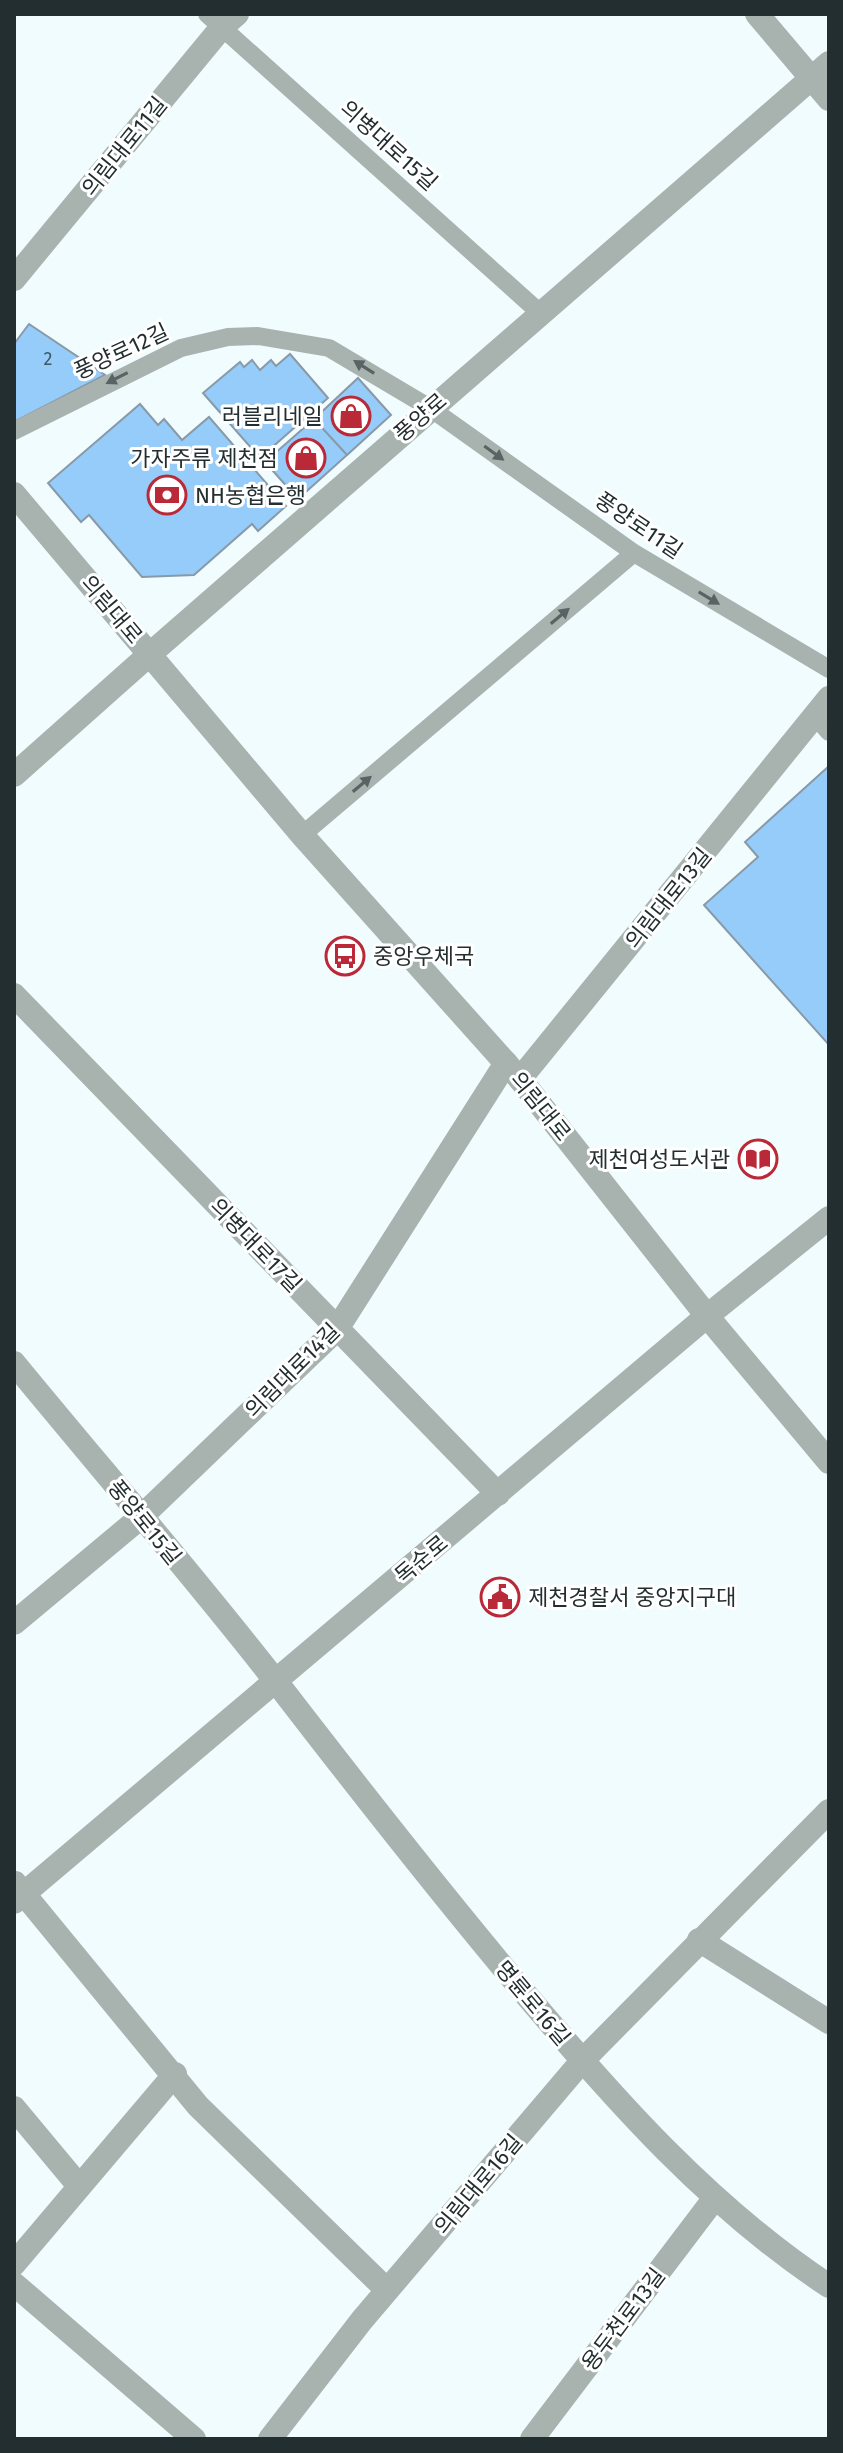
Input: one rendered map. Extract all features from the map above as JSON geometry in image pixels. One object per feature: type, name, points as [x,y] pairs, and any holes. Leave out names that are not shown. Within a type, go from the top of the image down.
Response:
[{"type":"street","points":[[757,14],[820,70],[829,99]]},
{"type":"street","name":"의림대로11길","points":[[14,279],[222,18]]},
{"type":"street","name":"풍양로","points":[[14,775],[539,312],[820,70]]},
{"type":"street","name":"의림대로","points":[[14,494],[302,835],[513,1071],[707,1316],[829,1462]]},
{"type":"street","name":"의림대로13길","points":[[513,1071],[824,715]]},
{"type":"street","name":"의병대로17길","points":[[14,995],[498,1494]]},
{"type":"street","name":"의림대로14길","points":[[14,1623],[141,1517],[337,1329],[513,1071]]},
{"type":"street","name":"독순로","points":[[17,1892],[276,1682],[707,1316],[829,1218]]},
{"type":"street","name":"풍양로15길","points":[[14,1363],[276,1682]]},
{"type":"street","name":"명륜로16길","points":[[276,1682],[392,1832],[582,2061],[714,2199],[769,2246],[829,2286]]},
{"type":"street","name":"의림대로16길","points":[[270,2439],[387,2290],[582,2061],[829,1811]]},
{"type":"street","points":[[17,1892],[175,2074],[198,2106],[387,2290]]},
{"type":"street","points":[[699,1940],[829,2022]]},
{"type":"street","points":[[14,2264],[175,2074]]},
{"type":"street","points":[[14,2108],[79,2186]]},
{"type":"street","name":"용두천로13길","points":[[532,2439],[714,2199]]},
{"type":"street","points":[[14,2284],[194,2439]]},
{"type":"lane","name":"의병대로15길","points":[[222,18],[539,312]]},
{"type":"lane","name":"풍양로12길","points":[[14,431],[160,356],[228,337],[258,336],[329,348],[430,408]]},
{"type":"lane","name":"풍양로11길","points":[[430,408],[634,553],[829,669]]},
{"type":"lane","points":[[302,835],[634,553]]},
{"type":"building","points":[[29,324],[105,375],[14,422],[14,344]]},
{"type":"building","points":[[290,354],[328,398],[260,458],[203,393],[240,362],[244,367],[252,360],[260,370],[271,360],[276,366]]},
{"type":"building","points":[[358,378],[391,415],[347,455],[314,419]]},
{"type":"building","name":"NH농협은행","points":[[140,404],[158,425],[164,419],[182,440],[209,417],[286,506],[258,531],[252,524],[194,575],[142,577],[89,515],[81,522],[48,483]]},
{"type":"building","points":[[314,419],[347,455],[298,499],[265,462]]},
{"type":"building","points":[[829,766],[829,1045],[704,905],[758,857],[745,842]]},
{"type":"place","name":"러블리네일","points":[[351,416]]},
{"type":"place","name":"가자주류 제천점","points":[[306,458]]},
{"type":"place","name":"NH농협은행","points":[[167,495]]},
{"type":"place","name":"중앙우체국","points":[[345,956]]},
{"type":"place","name":"제천여성도서관","points":[[758,1159]]},
{"type":"place","name":"제천경찰서 중앙지구대","points":[[500,1597]]}]
